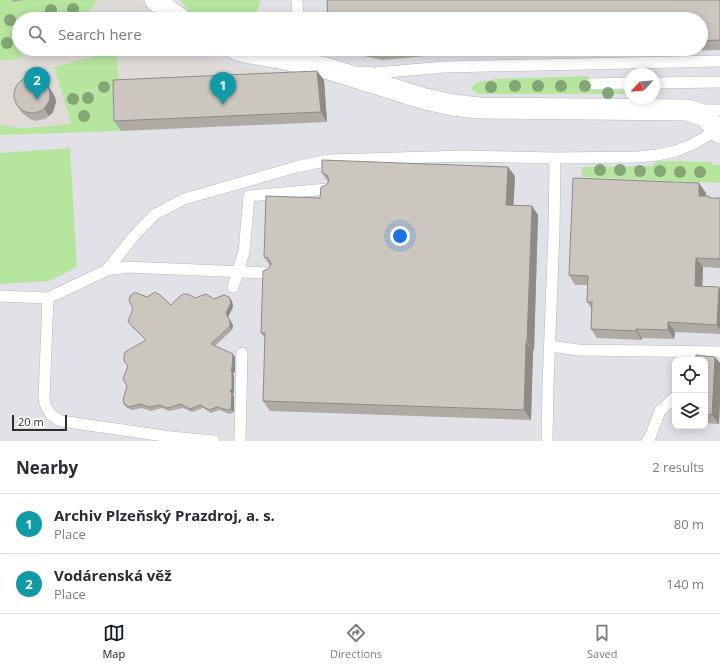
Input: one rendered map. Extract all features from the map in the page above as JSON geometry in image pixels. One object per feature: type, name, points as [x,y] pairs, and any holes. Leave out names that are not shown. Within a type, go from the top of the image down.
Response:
[{"type":"street","points":[[155,0],[170,12]]},
{"type":"street","points":[[169,0],[175,12]]},
{"type":"street","points":[[293,56],[424,99],[453,105],[479,108],[688,110],[705,116],[719,132]]},
{"type":"lane","points":[[297,0],[298,12]]},
{"type":"lane","points":[[329,69],[375,73],[445,67],[720,61]]},
{"type":"lane","points":[[660,83],[720,82]]},
{"type":"lane","points":[[590,84],[624,84]]},
{"type":"lane","points":[[688,110],[720,110]]},
{"type":"lane","points":[[107,270],[133,237],[154,215],[184,199],[296,167],[329,160],[464,156],[555,158],[638,157],[676,151],[719,132]]},
{"type":"lane","points":[[547,441],[555,158]]},
{"type":"lane","points":[[233,287],[244,252],[249,196],[328,189]]},
{"type":"lane","points":[[0,296],[48,298],[107,270],[127,267],[270,272]]},
{"type":"lane","points":[[48,298],[44,399],[49,413],[61,421],[171,437],[214,441]]},
{"type":"lane","points":[[550,346],[578,350],[720,352]]},
{"type":"lane","points":[[240,441],[242,353]]},
{"type":"lane","points":[[649,441],[660,411],[672,400]]},
{"type":"shaded area","points":[[0,0],[720,0],[720,441],[0,441]]},
{"type":"shaded area","points":[[98,0],[143,0],[154,12],[89,12]]},
{"type":"shaded area","points":[[21,56],[94,56],[54,67],[71,124],[23,128],[0,125],[0,61],[21,58]],"holes":[[[46,86],[55,97],[56,102],[53,112],[45,119],[35,121],[30,119],[22,113],[19,108]]]},
{"type":"shaded area","points":[[117,56],[205,56],[304,81],[120,89]]},
{"type":"green space","points":[[0,0],[98,0],[89,12],[12,12],[12,56],[22,56],[22,58],[0,61]]},
{"type":"green space","points":[[180,0],[261,0],[256,12],[189,12]]},
{"type":"green space","points":[[95,56],[117,56],[121,131],[0,135],[0,125],[23,128],[70,124],[54,67]]},
{"type":"green space","points":[[589,76],[590,90],[624,90],[624,94],[478,94],[473,91],[472,88],[476,83],[494,79]]},
{"type":"green space","points":[[70,148],[77,267],[49,281],[0,284],[0,153]]},
{"type":"green space","points":[[657,161],[712,162],[713,165],[720,165],[720,183],[582,177],[582,167],[652,166]]},
{"type":"building","points":[[327,0],[720,0],[720,40],[708,41],[708,12],[328,12]]},
{"type":"building","points":[[317,71],[321,112],[114,121],[113,80]]},
{"type":"building","points":[[36,77],[45,82],[49,88],[49,102],[45,108],[36,113],[28,113],[19,108],[15,102],[14,91],[19,82],[25,78]]},
{"type":"building","points":[[322,160],[508,167],[506,205],[532,206],[524,410],[263,401],[265,333],[261,333],[263,271],[269,268],[271,264],[268,258],[264,257],[266,196],[320,198],[321,187],[326,185],[329,180],[327,175],[322,173]]},
{"type":"building","points":[[573,178],[699,183],[699,196],[720,198],[720,259],[696,258],[695,286],[719,287],[717,325],[668,322],[668,330],[636,329],[636,331],[591,329],[592,302],[587,302],[588,276],[569,275]]},
{"type":"building","points":[[155,292],[171,305],[184,294],[188,294],[195,298],[206,294],[214,299],[224,295],[229,297],[231,303],[226,313],[230,321],[230,326],[211,344],[233,354],[231,370],[232,389],[230,391],[232,394],[231,409],[228,410],[217,407],[209,410],[200,405],[190,409],[181,404],[167,408],[160,405],[149,407],[140,404],[129,407],[124,404],[123,400],[127,386],[123,379],[128,366],[124,361],[125,352],[146,340],[128,321],[133,309],[129,300],[130,296],[137,293],[147,297]]},
{"type":"building","points":[[696,355],[715,357],[712,415],[708,414],[708,357],[696,357]]},
{"type":"place","name":"Vodárenská věž","points":[[37,100]]},
{"type":"place","name":"Archiv Plzeňský Prazdroj, a. s.","points":[[223,105]]}]
